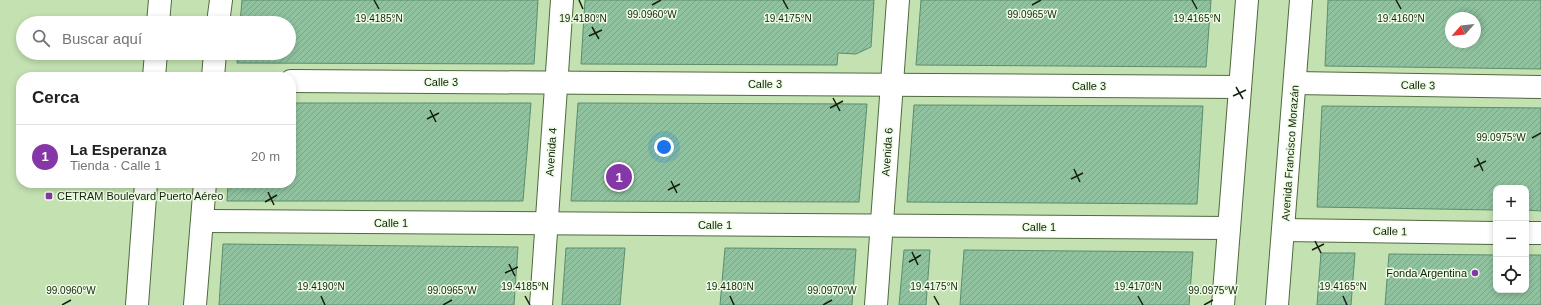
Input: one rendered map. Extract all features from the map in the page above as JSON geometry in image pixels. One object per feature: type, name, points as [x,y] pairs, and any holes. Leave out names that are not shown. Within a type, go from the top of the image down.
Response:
[{"type":"street","points":[[159,16],[160,0]]},
{"type":"street","points":[[219,16],[220,0]]},
{"type":"street","name":"Avenida 4","points":[[540,305],[562,0]]},
{"type":"street","name":"Avenida 6","points":[[876,305],[898,0]]},
{"type":"street","points":[[1223,305],[1247,0]]},
{"type":"street","name":"Avenida Francisco Morazán","points":[[1277,305],[1301,0]]},
{"type":"street","points":[[154,72],[155,60]]},
{"type":"street","points":[[213,72],[214,60]]},
{"type":"street","name":"Calle 3","points":[[296,81],[1240,87]]},
{"type":"street","name":"Calle 3","points":[[1295,82],[1541,87]]},
{"type":"street","points":[[137,305],[146,188]]},
{"type":"street","points":[[196,305],[205,188]]},
{"type":"street","name":"Calle 1","points":[[202,221],[1229,228]]},
{"type":"street","name":"Calle 1","points":[[1284,230],[1493,233]]},
{"type":"street","points":[[1529,233],[1541,233]]},
{"type":"building","points":[[242,0],[538,0],[534,64],[237,63],[237,60],[296,60],[296,16],[241,16]]},
{"type":"building","points":[[585,0],[874,0],[871,47],[856,54],[838,53],[837,65],[581,64]]},
{"type":"building","points":[[921,0],[1211,0],[1206,67],[916,65]]},
{"type":"building","points":[[1328,0],[1541,0],[1541,69],[1325,66]]},
{"type":"building","points":[[296,103],[531,103],[523,201],[227,201],[228,188],[296,188]]},
{"type":"building","points":[[578,103],[867,104],[859,202],[571,201]]},
{"type":"building","points":[[914,105],[1203,106],[1197,204],[907,202]]},
{"type":"building","points":[[1322,106],[1541,108],[1541,211],[1529,210],[1529,185],[1493,185],[1493,210],[1317,207]]},
{"type":"building","points":[[223,244],[518,247],[514,305],[219,305]]},
{"type":"building","points":[[566,248],[625,248],[620,305],[562,305]]},
{"type":"building","points":[[725,248],[856,249],[852,305],[720,305]]},
{"type":"building","points":[[904,250],[930,250],[926,305],[899,305]]},
{"type":"building","points":[[964,250],[1193,252],[1189,305],[960,305]]},
{"type":"building","points":[[1321,253],[1355,253],[1351,305],[1317,305]]},
{"type":"building","points":[[1389,254],[1493,255],[1493,293],[1529,293],[1529,255],[1541,255],[1541,305],[1385,305]]},
{"type":"place","name":"La Esperanza","points":[[619,177]]},
{"type":"place","name":"CETRAM Boulevard Puerto Aéreo","points":[[49,196]]},
{"type":"place","name":"Fonda Argentina","points":[[1475,273]]}]
